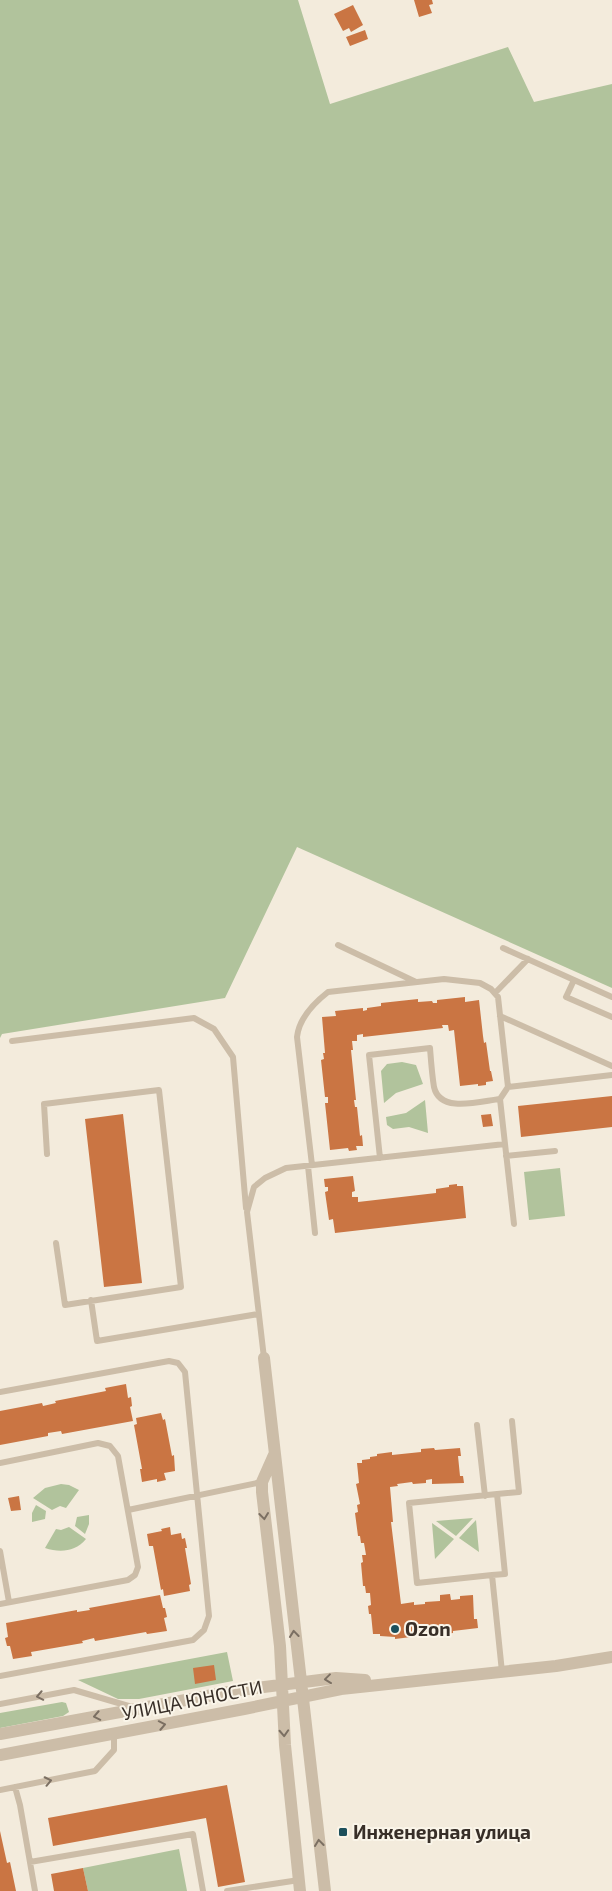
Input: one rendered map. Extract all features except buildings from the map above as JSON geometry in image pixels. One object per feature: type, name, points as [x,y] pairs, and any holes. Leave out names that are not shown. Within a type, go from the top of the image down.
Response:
[{"type":"street","points":[[264,1358],[325,1891]]},
{"type":"street","points":[[275,1452],[262,1482],[262,1492],[280,1646],[285,1745],[299,1885]]},
{"type":"street","name":"УЛИЦА ЮНОСТИ","points":[[0,1755],[341,1689],[556,1666],[612,1657]]},
{"type":"street","name":"УЛИЦА ЮНОСТИ","points":[[0,1734],[138,1708],[282,1684],[339,1678],[390,1683]]},
{"type":"lane","points":[[338,945],[417,982]]},
{"type":"lane","points":[[502,948],[612,997]]},
{"type":"lane","points":[[494,993],[528,959]]},
{"type":"lane","points":[[315,1233],[297,1036],[298,1028],[317,1000],[328,992],[444,979],[480,984],[491,989],[498,997],[508,1087],[500,1099],[514,1224]]},
{"type":"lane","points":[[574,980],[566,997],[612,1017]]},
{"type":"lane","points":[[500,1016],[612,1066]]},
{"type":"lane","points":[[12,1041],[194,1018],[214,1029],[234,1057],[247,1212],[264,1358]]},
{"type":"lane","points":[[380,1158],[369,1055],[430,1048],[435,1089],[442,1100],[451,1104],[500,1099]]},
{"type":"lane","points":[[508,1087],[612,1075]]},
{"type":"lane","points":[[48,1154],[44,1104],[160,1090],[181,1286],[65,1305],[56,1243]]},
{"type":"lane","points":[[247,1212],[254,1187],[265,1178],[286,1168],[505,1144]]},
{"type":"lane","points":[[506,1156],[555,1151]]},
{"type":"lane","points":[[91,1300],[97,1341],[258,1314]]},
{"type":"lane","points":[[0,1392],[169,1361],[178,1363],[185,1372],[209,1616],[208,1623],[199,1636],[192,1640],[0,1676]]},
{"type":"lane","points":[[497,1494],[505,1574],[417,1583],[409,1503],[484,1496],[497,1494],[519,1492],[512,1421]]},
{"type":"lane","points":[[478,1425],[484,1496]]},
{"type":"lane","points":[[0,1463],[98,1443],[110,1446],[118,1456],[138,1567],[132,1578],[0,1604]]},
{"type":"lane","points":[[128,1510],[262,1482]]},
{"type":"lane","points":[[0,1551],[9,1602]]},
{"type":"lane","points":[[492,1575],[502,1672]]},
{"type":"lane","points":[[0,1704],[74,1690],[138,1708]]},
{"type":"lane","points":[[0,1790],[95,1771],[114,1750],[114,1734]]},
{"type":"lane","points":[[15,1787],[20,1805],[35,1891]]},
{"type":"lane","points":[[30,1862],[193,1834],[203,1891]]},
{"type":"lane","points":[[227,1891],[299,1885]]},
{"type":"green space","points":[[0,0],[298,0],[330,104],[508,47],[534,102],[612,84],[612,988],[297,847],[225,998],[2,1034],[0,1038]]},
{"type":"green space","points":[[402,1062],[416,1065],[423,1084],[396,1093],[384,1103],[381,1071],[387,1064]]},
{"type":"green space","points":[[425,1100],[428,1133],[409,1127],[393,1129],[387,1125],[386,1117],[406,1113]]},
{"type":"green space","points":[[560,1168],[565,1216],[529,1220],[524,1172]]},
{"type":"green space","points":[[61,1484],[69,1485],[79,1490],[66,1508],[60,1506],[52,1510],[33,1498],[45,1488]]},
{"type":"green space","points":[[36,1505],[46,1511],[45,1519],[32,1522],[32,1513]]},
{"type":"green space","points":[[89,1515],[89,1524],[85,1534],[75,1526],[77,1517]]},
{"type":"green space","points":[[473,1518],[456,1536],[436,1521]]},
{"type":"green space","points":[[476,1520],[479,1552],[459,1538]]},
{"type":"green space","points":[[432,1523],[454,1539],[435,1559]]},
{"type":"green space","points":[[69,1527],[86,1539],[72,1549],[56,1551],[45,1548],[56,1529],[61,1530]]},
{"type":"green space","points":[[227,1652],[233,1681],[139,1699],[118,1699],[78,1680]]},
{"type":"green space","points":[[62,1702],[66,1703],[69,1712],[63,1716],[0,1728],[0,1713]]},
{"type":"green space","points":[[179,1849],[187,1891],[88,1891],[83,1868]]},
{"type":"place","name":"Ozon","points":[[395,1629]]},
{"type":"place","name":"Инженерная улица","points":[[343,1832]]}]
